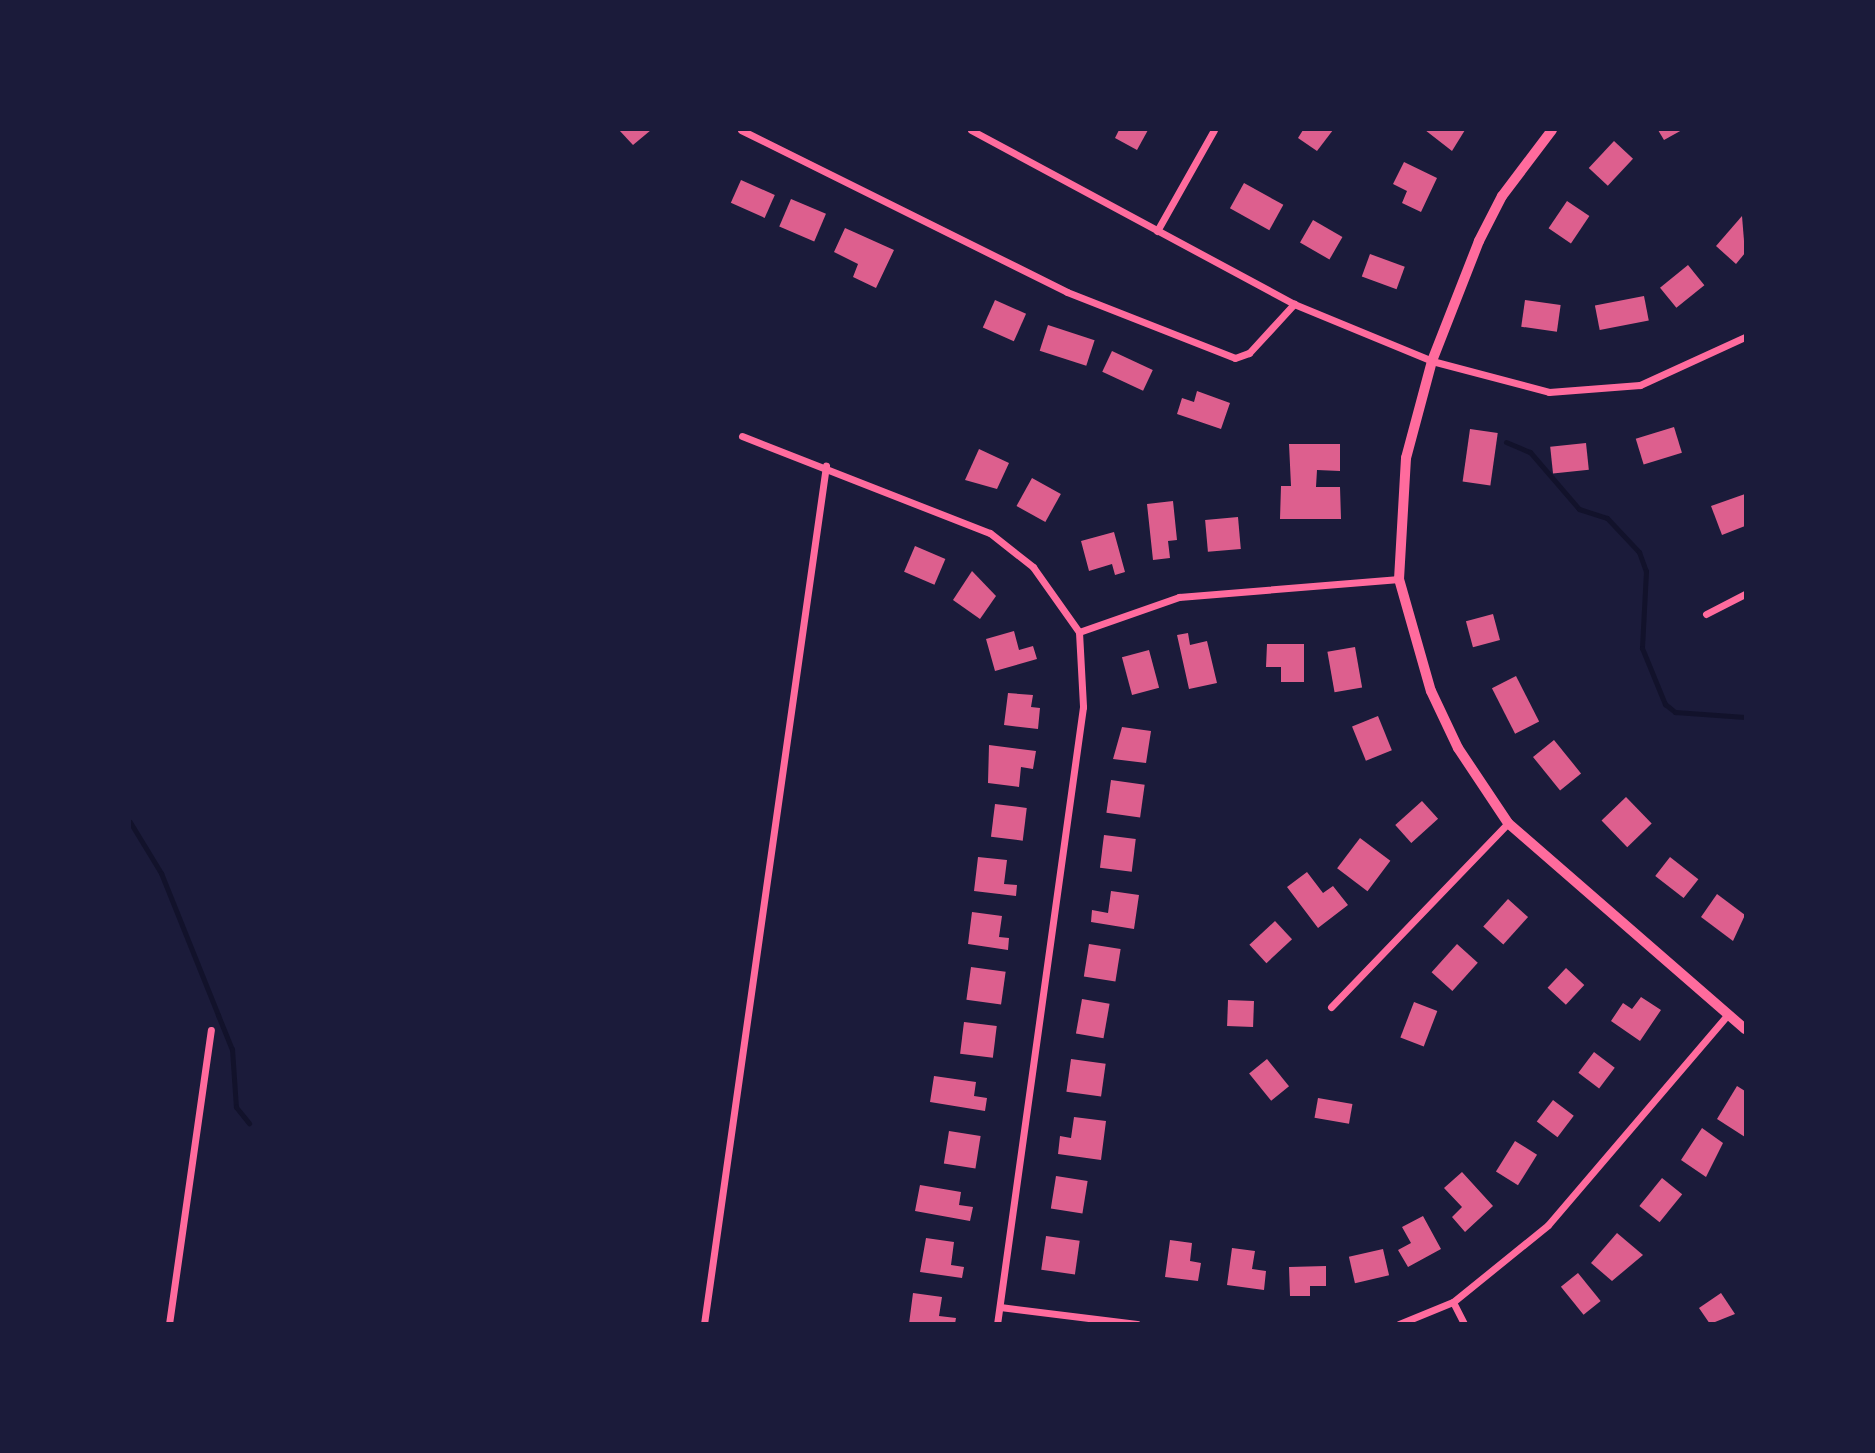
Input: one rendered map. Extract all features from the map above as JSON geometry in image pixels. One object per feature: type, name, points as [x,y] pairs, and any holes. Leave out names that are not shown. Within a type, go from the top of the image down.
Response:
[{"type":"street","points":[[741,130],[1067,292],[1235,358],[1249,353],[1294,304]]},
{"type":"street","points":[[971,130],[1294,304],[1432,361],[1549,392],[1640,385],[1717,355],[1745,337]]},
{"type":"street","points":[[1157,231],[1214,130]]},
{"type":"street","points":[[1552,130],[1502,196],[1479,241],[1432,361],[1406,458],[1399,579],[1431,691],[1458,748],[1508,823],[1745,1028]]},
{"type":"street","points":[[742,436],[825,466],[1000,540],[1033,567],[1079,632],[1083,707],[997,1324]]},
{"type":"street","points":[[704,1324],[825,466]]},
{"type":"street","points":[[1079,632],[1179,597],[1399,579]]},
{"type":"street","points":[[1706,614],[1745,594]]},
{"type":"street","points":[[1331,1007],[1508,823]]},
{"type":"street","points":[[1399,1324],[1454,1302],[1496,1272],[1591,1181],[1728,1014]]},
{"type":"street","points":[[169,1324],[211,1030]]},
{"type":"street","points":[[1454,1302],[1464,1324]]},
{"type":"street","points":[[1000,1307],[1138,1324]]},
{"type":"building","points":[[619,130],[651,130],[633,145]]},
{"type":"building","points":[[1119,130],[1148,130],[1137,150],[1115,138]]},
{"type":"building","points":[[1303,130],[1333,130],[1317,151],[1298,138]]},
{"type":"building","points":[[1425,130],[1465,130],[1452,151]]},
{"type":"building","points":[[1658,130],[1682,130],[1664,140]]},
{"type":"building","points":[[1614,141],[1633,159],[1608,186],[1589,168]]},
{"type":"building","points":[[1404,162],[1437,178],[1421,212],[1402,203],[1407,191],[1393,184]]},
{"type":"building","points":[[741,180],[775,195],[765,218],[731,203]]},
{"type":"building","points":[[1244,183],[1283,205],[1269,230],[1230,208]]},
{"type":"building","points":[[791,199],[826,214],[814,241],[779,227]]},
{"type":"building","points":[[1567,201],[1589,216],[1571,243],[1549,228]]},
{"type":"building","points":[[1742,216],[1745,253],[1736,264],[1716,246]]},
{"type":"building","points":[[1313,220],[1342,237],[1329,260],[1300,243]]},
{"type":"building","points":[[845,228],[894,250],[876,288],[853,277],[858,264],[834,252]]},
{"type":"building","points":[[1370,254],[1405,267],[1397,289],[1362,277]]},
{"type":"building","points":[[1688,265],[1704,285],[1676,308],[1660,288]]},
{"type":"building","points":[[1644,296],[1649,321],[1600,330],[1595,306]]},
{"type":"building","points":[[995,300],[1026,314],[1014,341],[983,327]]},
{"type":"building","points":[[1525,300],[1561,305],[1557,332],[1521,327]]},
{"type":"building","points":[[1048,325],[1095,340],[1086,366],[1040,351]]},
{"type":"building","points":[[1112,351],[1153,370],[1143,391],[1102,372]]},
{"type":"building","points":[[1197,391],[1230,403],[1221,429],[1177,414],[1182,398],[1194,402]]},
{"type":"building","points":[[1674,427],[1682,453],[1644,465],[1636,439]]},
{"type":"building","points":[[1470,429],[1498,433],[1490,485],[1463,481]]},
{"type":"building","points":[[1586,443],[1589,470],[1553,474],[1550,447]]},
{"type":"building","points":[[1289,444],[1340,444],[1340,471],[1317,470],[1316,487],[1340,487],[1341,519],[1280,519],[1281,486],[1291,486]]},
{"type":"building","points":[[979,449],[1009,463],[997,489],[965,480]]},
{"type":"building","points":[[1032,478],[1061,494],[1045,522],[1016,506]]},
{"type":"building","points":[[1745,494],[1745,526],[1722,535],[1711,506]]},
{"type":"building","points":[[1173,501],[1177,540],[1168,541],[1170,558],[1153,560],[1147,504]]},
{"type":"building","points":[[1238,517],[1241,549],[1208,552],[1205,520]]},
{"type":"building","points":[[1114,532],[1125,572],[1115,575],[1112,564],[1089,571],[1081,541]]},
{"type":"building","points":[[915,546],[945,559],[934,585],[904,572]]},
{"type":"building","points":[[972,571],[996,596],[980,619],[953,600]]},
{"type":"building","points":[[1493,614],[1500,640],[1473,647],[1466,621]]},
{"type":"building","points":[[1014,631],[1019,650],[1033,646],[1037,659],[995,671],[986,639]]},
{"type":"building","points":[[1188,633],[1190,645],[1207,641],[1217,683],[1189,689],[1177,635]]},
{"type":"building","points":[[1267,644],[1304,644],[1304,682],[1281,682],[1281,667],[1266,667]]},
{"type":"building","points":[[1355,647],[1362,687],[1335,692],[1327,652]]},
{"type":"building","points":[[1149,650],[1159,688],[1132,695],[1122,657]]},
{"type":"building","points":[[1516,676],[1539,721],[1515,734],[1492,688]]},
{"type":"building","points":[[1008,693],[1033,695],[1031,707],[1040,708],[1038,729],[1004,725]]},
{"type":"building","points":[[1378,716],[1392,750],[1366,761],[1352,726]]},
{"type":"building","points":[[1122,727],[1151,731],[1146,763],[1113,759]]},
{"type":"building","points":[[1554,740],[1581,773],[1560,790],[1533,757]]},
{"type":"building","points":[[989,745],[1036,751],[1033,769],[1021,767],[1019,787],[988,783]]},
{"type":"building","points":[[1111,780],[1145,785],[1140,817],[1106,813]]},
{"type":"building","points":[[1626,797],[1652,824],[1627,847],[1602,821]]},
{"type":"building","points":[[1422,801],[1438,819],[1411,843],[1395,825]]},
{"type":"building","points":[[995,804],[1027,808],[1023,841],[991,837]]},
{"type":"building","points":[[1104,835],[1136,839],[1132,872],[1100,868]]},
{"type":"building","points":[[1360,838],[1390,861],[1367,891],[1337,868]]},
{"type":"building","points":[[978,857],[1007,860],[1004,884],[1017,885],[1016,896],[974,891]]},
{"type":"building","points":[[1670,857],[1698,879],[1684,898],[1655,876]]},
{"type":"building","points":[[1307,872],[1323,893],[1333,886],[1348,905],[1318,928],[1287,887]]},
{"type":"building","points":[[1111,891],[1139,895],[1134,929],[1091,922],[1092,910],[1108,913]]},
{"type":"building","points":[[1717,894],[1745,915],[1733,941],[1701,917]]},
{"type":"building","points":[[1508,899],[1528,917],[1503,945],[1483,926]]},
{"type":"building","points":[[972,912],[1002,916],[999,937],[1009,938],[1008,950],[968,944]]},
{"type":"building","points":[[1275,921],[1292,939],[1266,963],[1249,945]]},
{"type":"building","points":[[1089,944],[1121,949],[1115,982],[1084,977]]},
{"type":"building","points":[[1457,944],[1478,963],[1452,991],[1432,972]]},
{"type":"building","points":[[971,967],[1006,972],[1001,1005],[966,1000]]},
{"type":"building","points":[[1566,968],[1584,985],[1566,1005],[1548,988]]},
{"type":"building","points":[[1641,997],[1661,1010],[1640,1041],[1611,1021],[1623,1003],[1632,1009]]},
{"type":"building","points":[[1082,999],[1110,1004],[1103,1038],[1076,1033]]},
{"type":"building","points":[[1228,1000],[1254,1001],[1253,1027],[1227,1026]]},
{"type":"building","points":[[1414,1002],[1437,1011],[1424,1046],[1400,1037]]},
{"type":"building","points":[[964,1022],[997,1026],[993,1058],[960,1054]]},
{"type":"building","points":[[1594,1052],[1615,1068],[1599,1088],[1578,1073]]},
{"type":"building","points":[[1071,1059],[1106,1064],[1101,1097],[1066,1092]]},
{"type":"building","points":[[1267,1059],[1289,1086],[1271,1101],[1249,1073]]},
{"type":"building","points":[[934,1076],[976,1082],[974,1096],[987,1098],[985,1111],[930,1102]]},
{"type":"building","points":[[1737,1086],[1745,1091],[1745,1137],[1717,1119]]},
{"type":"building","points":[[1318,1098],[1352,1104],[1349,1124],[1315,1118]]},
{"type":"building","points":[[1553,1100],[1574,1116],[1558,1137],[1537,1122]]},
{"type":"building","points":[[1074,1117],[1106,1121],[1101,1160],[1058,1154],[1060,1136],[1071,1138]]},
{"type":"building","points":[[1702,1128],[1723,1143],[1706,1177],[1681,1160]]},
{"type":"building","points":[[949,1131],[981,1136],[975,1169],[944,1164]]},
{"type":"building","points":[[1515,1141],[1537,1155],[1518,1185],[1496,1172]]},
{"type":"building","points":[[1462,1172],[1493,1206],[1465,1232],[1452,1217],[1462,1207],[1444,1188]]},
{"type":"building","points":[[1056,1176],[1088,1181],[1082,1214],[1051,1209]]},
{"type":"building","points":[[1662,1178],[1682,1194],[1660,1222],[1639,1206]]},
{"type":"building","points":[[920,1185],[961,1192],[959,1205],[973,1207],[970,1221],[915,1211]]},
{"type":"building","points":[[1423,1216],[1441,1249],[1408,1267],[1398,1250],[1411,1243],[1402,1227]]},
{"type":"building","points":[[1617,1233],[1643,1255],[1612,1281],[1591,1263]]},
{"type":"building","points":[[1046,1236],[1080,1241],[1075,1274],[1041,1270]]},
{"type":"building","points":[[926,1238],[954,1242],[951,1265],[964,1267],[962,1278],[920,1272]]},
{"type":"building","points":[[1170,1240],[1192,1243],[1190,1261],[1201,1263],[1198,1281],[1165,1277]]},
{"type":"building","points":[[1232,1248],[1255,1251],[1252,1269],[1266,1271],[1264,1290],[1227,1285]]},
{"type":"building","points":[[1383,1249],[1389,1275],[1355,1283],[1349,1257]]},
{"type":"building","points":[[1326,1266],[1326,1286],[1310,1286],[1310,1296],[1290,1296],[1289,1267]]},
{"type":"building","points":[[1578,1273],[1601,1301],[1584,1315],[1561,1287]]},
{"type":"building","points":[[913,1293],[942,1297],[939,1316],[956,1318],[955,1324],[909,1324]]},
{"type":"building","points":[[1721,1293],[1735,1314],[1710,1324],[1699,1308]]},
{"type":"waterway","points":[[1506,442],[1530,452],[1579,509],[1607,518],[1639,552],[1646,571],[1642,648],[1665,704],[1675,712],[1745,717]]},
{"type":"waterway","points":[[130,822],[161,873],[232,1049],[236,1107],[249,1123]]}]
